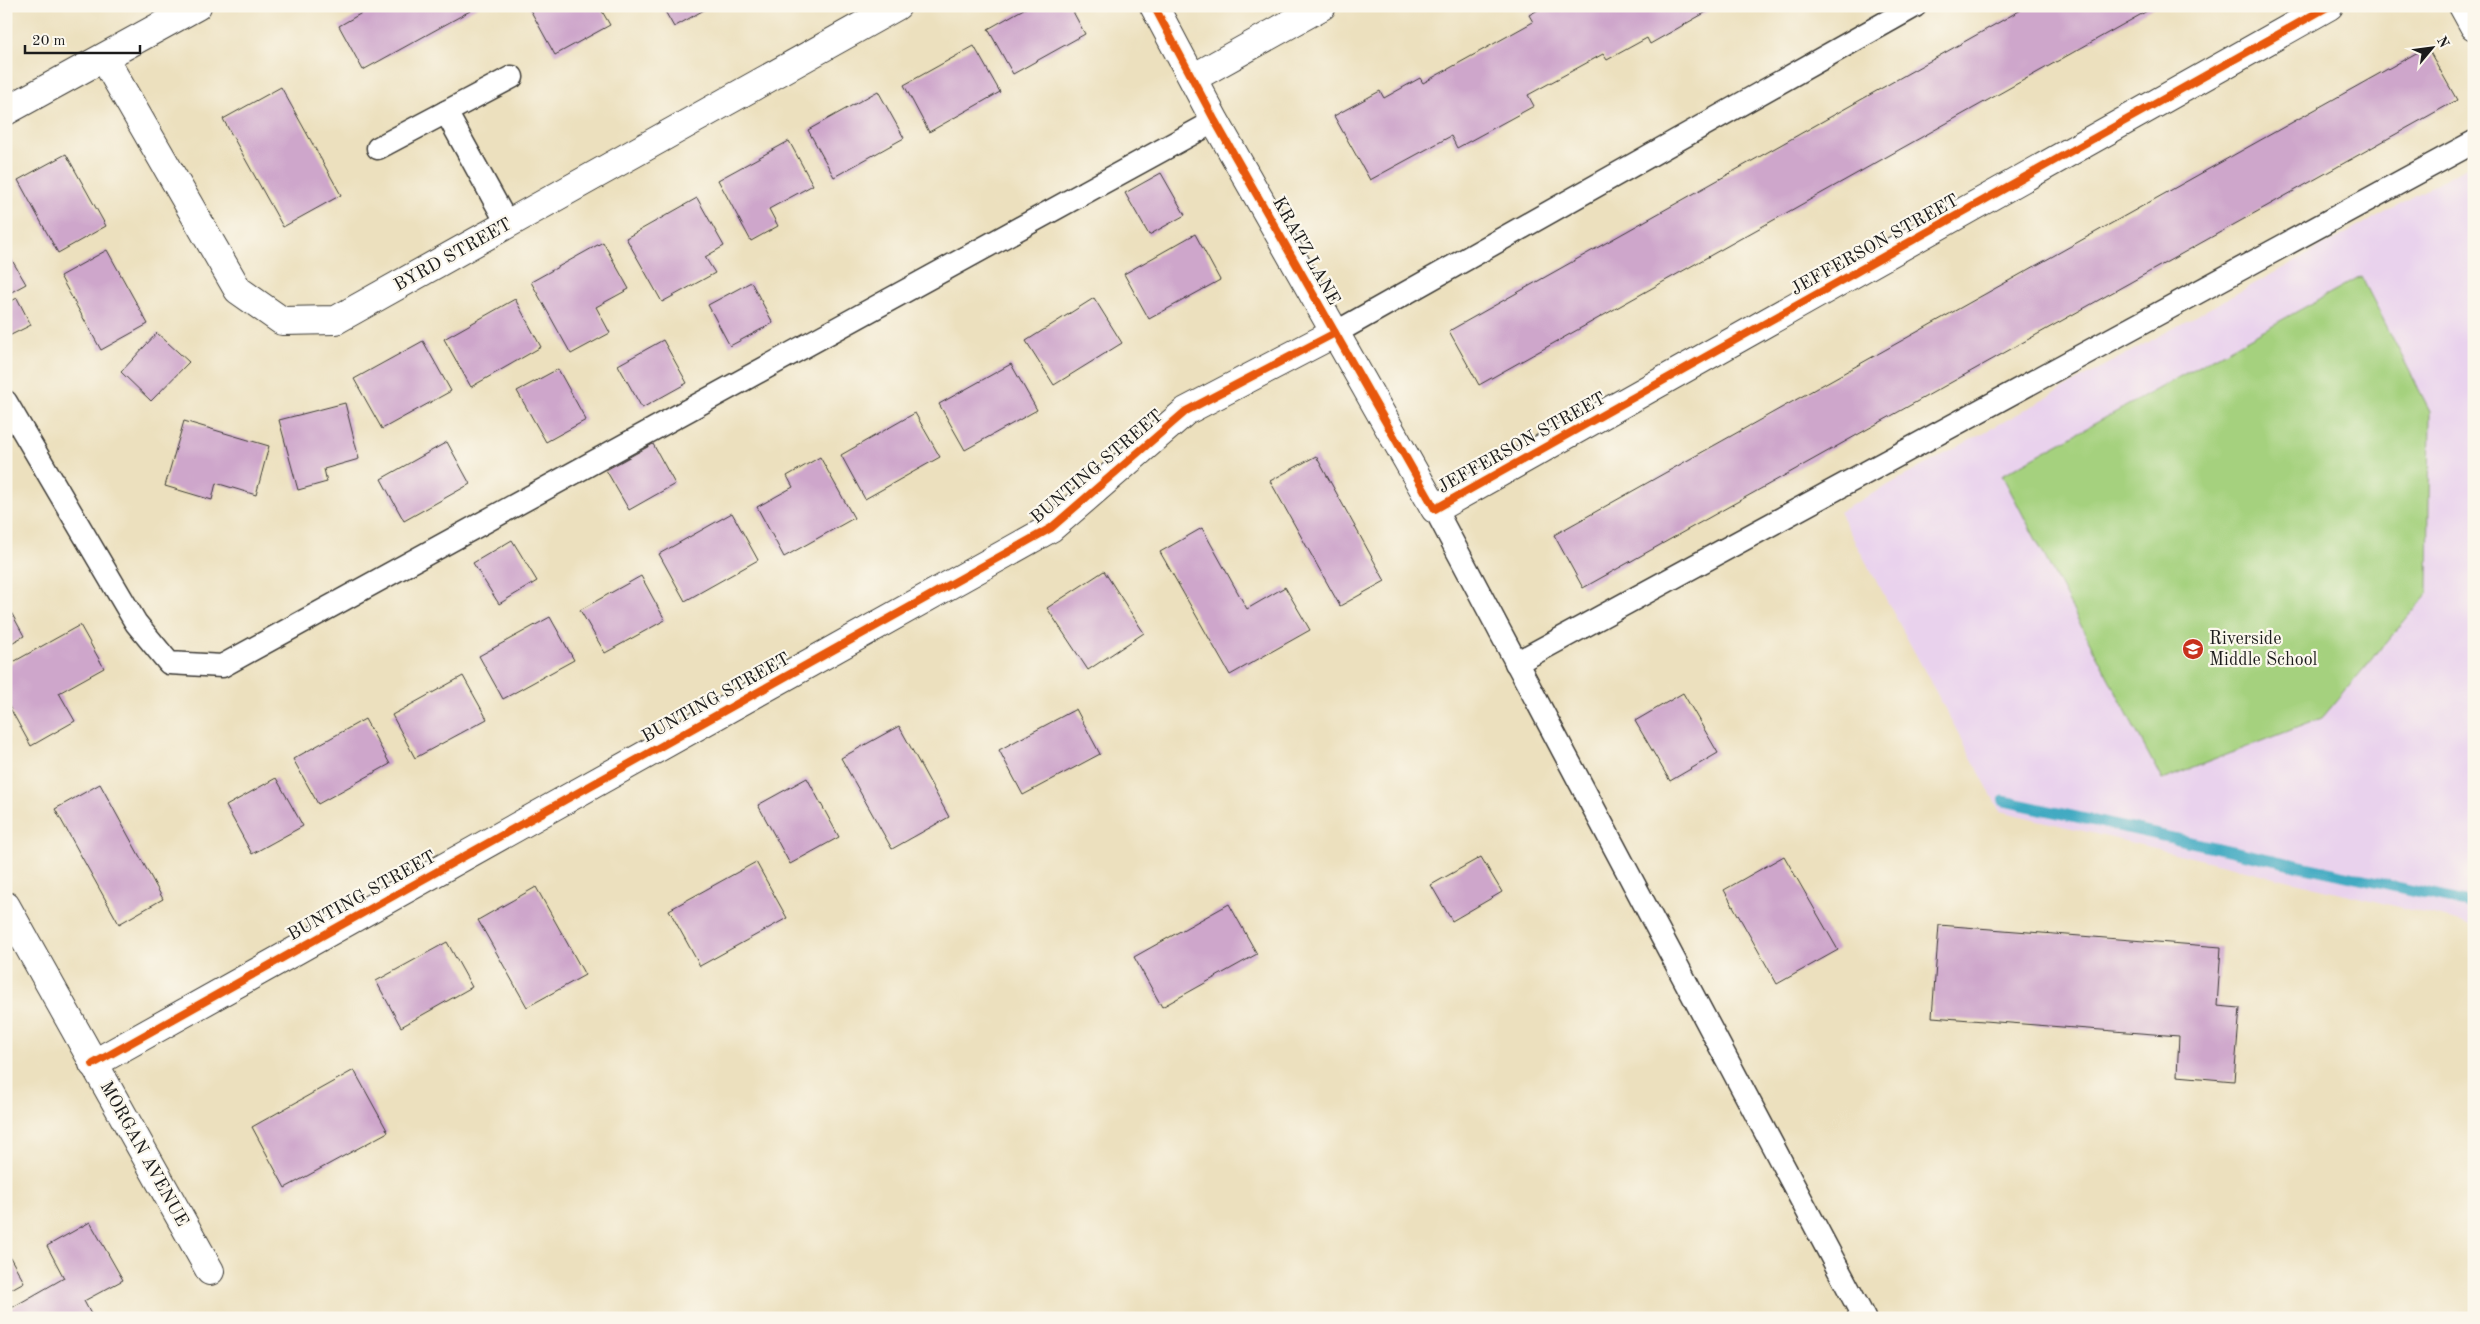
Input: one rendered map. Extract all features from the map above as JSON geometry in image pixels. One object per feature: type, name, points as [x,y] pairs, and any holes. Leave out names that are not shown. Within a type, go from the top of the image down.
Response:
[{"type":"street","points":[[6,111],[197,6]]},
{"type":"street","name":"BYRD STREET","points":[[104,58],[238,290],[282,321],[336,320],[897,6]]},
{"type":"street","name":"KRATZ LANE","points":[[1154,6],[1215,121],[1434,509]]},
{"type":"street","points":[[1193,78],[1322,6]]},
{"type":"street","name":"JEFFERSON STREET","points":[[1434,509],[2330,6]]},
{"type":"street","points":[[2462,6],[2474,26]]},
{"type":"street","name":"BUNTING STREET","points":[[93,1064],[1051,528],[1186,412],[1335,333]]},
{"type":"street","name":"MORGAN AVENUE","points":[[6,906],[210,1271]]},
{"type":"lane","points":[[1335,333],[1915,6]]},
{"type":"lane","points":[[378,148],[512,77]]},
{"type":"lane","points":[[446,112],[508,224]]},
{"type":"lane","points":[[6,402],[136,623],[169,663],[222,666],[1215,121]]},
{"type":"lane","points":[[1516,663],[2474,142]]},
{"type":"lane","points":[[1434,509],[1864,1318]]},
{"type":"shaded area","name":"Riverside Middle School","points":[[2474,163],[2474,925],[2000,811],[1839,512]]},
{"type":"green space","points":[[2361,276],[2430,411],[2428,593],[2322,718],[2162,780],[2002,475]]},
{"type":"building","points":[[374,6],[479,6],[363,70],[339,26]]},
{"type":"building","points":[[528,6],[599,6],[610,25],[555,55]]},
{"type":"building","points":[[662,6],[711,6],[674,27]]},
{"type":"building","points":[[1029,6],[1070,6],[1085,34],[1013,74],[988,29]]},
{"type":"building","points":[[1545,6],[1717,6],[1650,44],[1647,38],[1607,60],[1603,54],[1528,95],[1534,106],[1457,148],[1451,136],[1370,180],[1334,116],[1380,91],[1384,98],[1420,78],[1423,83],[1533,22],[1529,15]]},
{"type":"building","points":[[2028,6],[2156,6],[1479,385],[1449,331]]},
{"type":"building","points":[[974,46],[1000,92],[929,132],[904,85]]},
{"type":"building","points":[[2427,47],[2457,100],[1583,588],[1554,535]]},
{"type":"building","points":[[281,87],[341,195],[283,227],[223,119]]},
{"type":"building","points":[[878,91],[904,138],[834,177],[808,130]]},
{"type":"building","points":[[789,141],[813,185],[769,209],[778,226],[751,241],[718,180]]},
{"type":"building","points":[[66,154],[106,226],[58,253],[18,180]]},
{"type":"building","points":[[1161,173],[1185,215],[1149,235],[1125,193]]},
{"type":"building","points":[[697,198],[724,246],[705,257],[715,273],[662,302],[626,238]]},
{"type":"building","points":[[1195,234],[1220,280],[1149,319],[1124,274]]},
{"type":"building","points":[[603,242],[629,289],[596,307],[610,333],[571,354],[531,282]]},
{"type":"building","points":[[6,250],[26,284],[6,295]]},
{"type":"building","points":[[107,250],[148,324],[101,350],[60,276]]},
{"type":"building","points":[[751,282],[773,323],[730,346],[708,305]]},
{"type":"building","points":[[17,298],[31,325],[9,336],[6,331],[6,304]]},
{"type":"building","points":[[1094,298],[1122,343],[1054,385],[1026,341]]},
{"type":"building","points":[[515,299],[541,347],[471,387],[444,339]]},
{"type":"building","points":[[157,333],[189,362],[151,401],[121,372]]},
{"type":"building","points":[[663,340],[687,383],[642,408],[618,365]]},
{"type":"building","points":[[423,341],[451,391],[382,429],[354,379]]},
{"type":"building","points":[[1011,364],[1037,410],[965,450],[939,404]]},
{"type":"building","points":[[558,369],[586,420],[546,442],[517,391]]},
{"type":"building","points":[[345,403],[359,459],[324,469],[327,482],[298,490],[279,420]]},
{"type":"building","points":[[915,413],[940,457],[865,499],[841,455]]},
{"type":"building","points":[[184,421],[269,446],[256,495],[216,483],[212,500],[165,486]]},
{"type":"building","points":[[447,442],[470,484],[404,521],[381,479]]},
{"type":"building","points":[[653,444],[675,484],[629,510],[606,470]]},
{"type":"building","points":[[1316,456],[1385,581],[1340,606],[1270,481]]},
{"type":"building","points":[[820,457],[854,518],[784,557],[757,507],[793,487],[787,476]]},
{"type":"building","points":[[732,513],[758,560],[685,601],[659,554]]},
{"type":"building","points":[[1202,528],[1247,609],[1285,587],[1310,630],[1230,675],[1160,552]]},
{"type":"building","points":[[512,540],[537,581],[499,604],[473,563]]},
{"type":"building","points":[[1104,571],[1144,633],[1088,670],[1047,608]]},
{"type":"building","points":[[641,576],[665,620],[605,653],[580,610]]},
{"type":"building","points":[[6,603],[24,636],[6,646]]},
{"type":"building","points":[[550,617],[574,660],[503,699],[479,656]]},
{"type":"building","points":[[80,625],[104,668],[59,693],[75,721],[31,746],[6,701],[6,666]]},
{"type":"building","points":[[463,676],[487,719],[415,758],[392,715]]},
{"type":"building","points":[[1683,693],[1718,753],[1670,781],[1635,721]]},
{"type":"building","points":[[1076,709],[1100,754],[1023,795],[999,750]]},
{"type":"building","points":[[365,719],[390,764],[318,804],[293,759]]},
{"type":"building","points":[[899,726],[949,817],[892,849],[841,758]]},
{"type":"building","points":[[276,778],[303,826],[252,854],[226,806]]},
{"type":"building","points":[[807,778],[839,837],[790,864],[758,805]]},
{"type":"building","points":[[100,784],[163,899],[119,924],[55,809]]},
{"type":"building","points":[[1784,856],[1838,950],[1777,984],[1724,890]]},
{"type":"building","points":[[1481,857],[1502,892],[1452,921],[1431,885]]},
{"type":"building","points":[[756,862],[787,918],[700,966],[669,910]]},
{"type":"building","points":[[536,887],[585,975],[527,1007],[478,920]]},
{"type":"building","points":[[1229,904],[1257,954],[1162,1007],[1134,957]]},
{"type":"building","points":[[1939,925],[2221,947],[2217,1006],[2240,1008],[2234,1081],[2177,1076],[2179,1036],[1932,1017]]},
{"type":"building","points":[[447,942],[472,987],[401,1027],[376,981]]},
{"type":"building","points":[[354,1070],[388,1132],[285,1188],[252,1127]]},
{"type":"building","points":[[90,1222],[123,1280],[84,1301],[93,1318],[6,1318],[6,1311],[64,1278],[47,1246]]},
{"type":"building","points":[[6,1250],[24,1282],[6,1292]]},
{"type":"waterway","points":[[2004,801],[2474,904]]},
{"type":"cycle path","points":[[1154,6],[1215,121],[1435,509],[2329,6]]},
{"type":"cycle path","points":[[93,1064],[1051,528],[1186,411],[1335,333]]},
{"type":"place","name":"Riverside Middle School","points":[[2193,649]]}]
